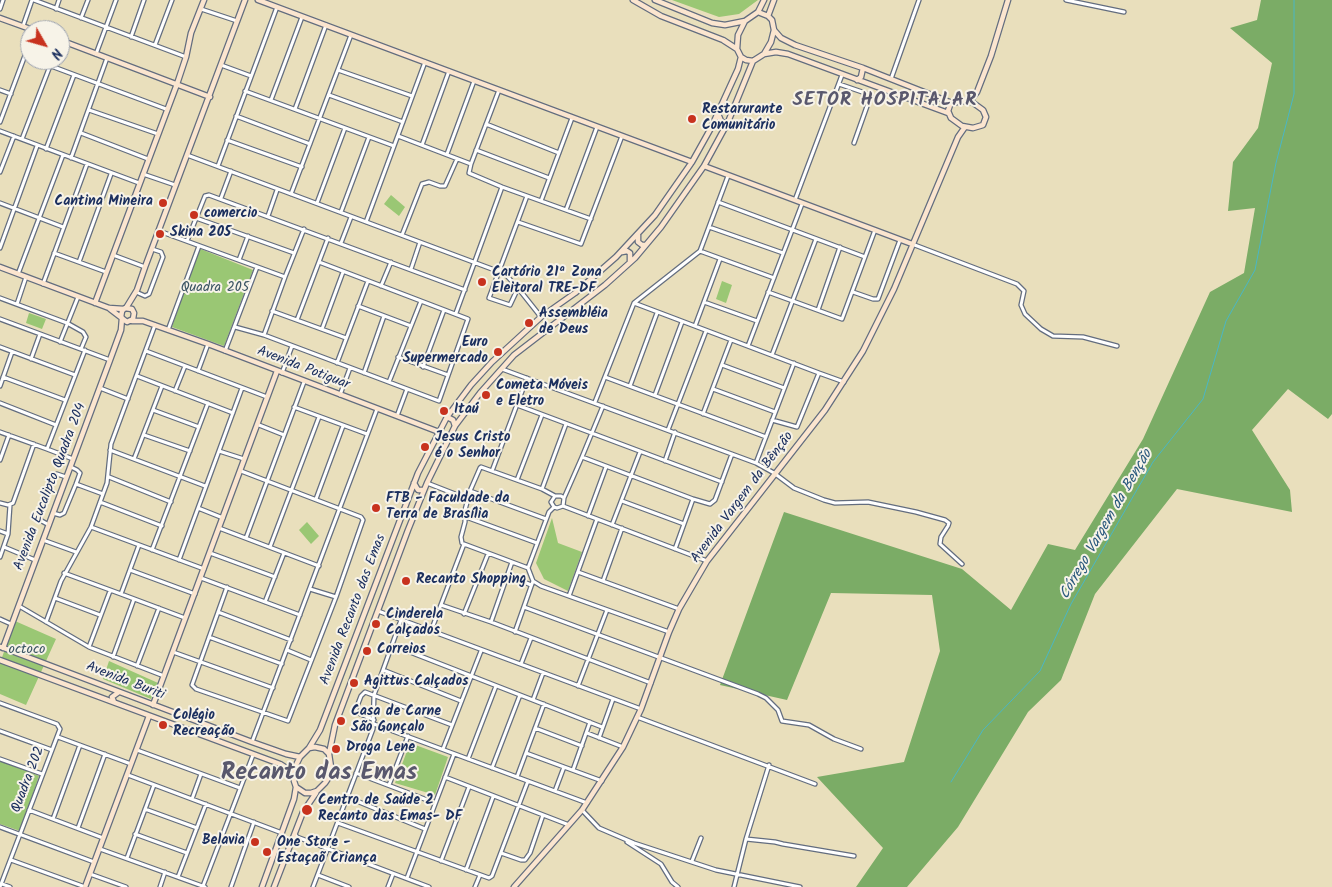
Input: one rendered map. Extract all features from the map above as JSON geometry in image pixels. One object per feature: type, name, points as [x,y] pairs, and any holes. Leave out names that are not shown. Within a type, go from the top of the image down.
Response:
[{"type":"street","points":[[0,9],[3,0]]},
{"type":"street","points":[[25,20],[33,0],[186,57]]},
{"type":"street","points":[[56,8],[59,0]]},
{"type":"street","points":[[81,18],[88,0]]},
{"type":"street","points":[[96,54],[116,0]]},
{"type":"street","points":[[131,37],[144,0]]},
{"type":"street","points":[[155,45],[172,0]]},
{"type":"street","points":[[95,302],[186,57],[192,32],[204,0]]},
{"type":"street","points":[[120,335],[134,317],[133,304],[136,292],[245,0]]},
{"type":"street","points":[[258,0],[692,162]]},
{"type":"street","points":[[633,0],[661,16],[723,40],[737,49]]},
{"type":"street","points":[[655,0],[712,23],[725,25],[745,21],[758,12],[764,0]]},
{"type":"street","points":[[768,16],[774,0]]},
{"type":"street","points":[[891,79],[920,0]]},
{"type":"street","points":[[978,106],[976,101],[977,92],[998,36],[1008,0]]},
{"type":"street","points":[[1066,0],[1124,12]]},
{"type":"street","points":[[218,166],[277,7]]},
{"type":"street","points":[[201,9],[237,21]]},
{"type":"street","points":[[758,12],[772,20],[774,30],[771,42],[764,54]]},
{"type":"street","points":[[271,100],[302,16]]},
{"type":"street","points":[[0,18],[20,25]]},
{"type":"street","points":[[745,21],[738,35],[737,49],[741,57],[746,60],[753,61],[764,54],[776,52],[788,54],[948,113],[959,125],[978,127],[984,123],[986,115],[972,102],[952,102],[788,42],[774,30]]},
{"type":"street","points":[[295,109],[326,25]]},
{"type":"street","points":[[291,194],[351,34]]},
{"type":"street","points":[[70,44],[210,97]]},
{"type":"street","name":"Avenida Recanto das Emas","points":[[309,748],[320,730],[414,483],[447,417],[471,385],[492,362],[541,317],[575,293],[621,252],[654,216],[692,162],[711,128],[738,69],[741,57]]},
{"type":"street","points":[[825,68],[824,63],[830,57]]},
{"type":"street","points":[[71,158],[107,58]]},
{"type":"street","name":"Avenida Recanto das Emas","points":[[329,754],[332,733],[386,588],[427,483],[456,426],[480,393],[514,355],[605,285],[646,244],[672,212],[704,166],[719,129],[728,122],[753,61]]},
{"type":"street","points":[[366,222],[425,62]]},
{"type":"street","points":[[221,65],[251,76]]},
{"type":"street","points":[[858,80],[861,77],[862,68]]},
{"type":"street","points":[[0,122],[20,70]]},
{"type":"street","points":[[22,139],[48,70]]},
{"type":"street","points":[[61,70],[166,109]]},
{"type":"street","points":[[338,70],[412,96]]},
{"type":"street","points":[[422,145],[449,71]]},
{"type":"street","points":[[46,149],[74,75]]},
{"type":"street","points":[[795,201],[842,75]]},
{"type":"street","points":[[446,154],[474,81]]},
{"type":"street","points":[[839,84],[871,95],[854,143]]},
{"type":"street","points":[[0,90],[11,94]]},
{"type":"street","points":[[499,90],[470,164],[470,174],[590,219]]},
{"type":"street","points":[[245,91],[394,146]]},
{"type":"street","points":[[967,101],[977,92]]},
{"type":"street","points":[[329,95],[403,122]]},
{"type":"street","points":[[948,113],[952,102]]},
{"type":"street","points":[[89,110],[158,134]]},
{"type":"street","points":[[718,114],[723,123],[728,122]]},
{"type":"street","points":[[236,116],[310,144]]},
{"type":"street","points":[[541,201],[572,118]]},
{"type":"street","points":[[486,124],[559,153]]},
{"type":"street","name":"Avenida Vargem da Bênção","points":[[958,137],[959,125]]},
{"type":"street","points":[[566,210],[597,127]]},
{"type":"street","name":"Avenida Vargem da Bênção","points":[[514,887],[582,810],[623,747],[641,709],[679,609],[707,561],[774,472],[825,410],[863,351],[879,321],[958,137],[965,127]]},
{"type":"street","points":[[316,203],[345,128]]},
{"type":"street","points":[[711,128],[719,129]]},
{"type":"street","points":[[0,131],[139,184]]},
{"type":"street","points":[[81,133],[148,159]]},
{"type":"street","points":[[0,172],[2,160],[14,136]]},
{"type":"street","points":[[398,136],[470,164]]},
{"type":"street","points":[[518,222],[580,244],[622,136]]},
{"type":"street","points":[[341,212],[369,137]]},
{"type":"street","points":[[227,140],[302,167]]},
{"type":"street","points":[[0,248],[37,146]]},
{"type":"street","points":[[476,150],[549,178]]},
{"type":"street","points":[[188,155],[277,190],[500,272],[506,275],[518,288],[541,317]]},
{"type":"street","points":[[18,274],[63,156]]},
{"type":"street","points":[[402,235],[422,184],[429,182],[445,186],[457,159]]},
{"type":"street","points":[[43,284],[87,164]]},
{"type":"street","points":[[704,166],[1009,281],[1022,287],[1024,291],[1021,305],[1024,314],[1041,329],[1053,336],[1083,337],[1116,346]]},
{"type":"street","points":[[221,198],[231,171]]},
{"type":"street","points":[[79,262],[111,174]]},
{"type":"street","points":[[143,174],[176,186]]},
{"type":"street","points":[[594,402],[634,303],[700,251],[728,176]]},
{"type":"street","points":[[456,314],[502,187]]},
{"type":"street","points":[[268,216],[277,190]]},
{"type":"street","points":[[187,241],[205,196],[209,195],[465,290]]},
{"type":"street","points":[[518,288],[510,305],[490,298],[527,196]]},
{"type":"street","points":[[718,202],[865,256]]},
{"type":"street","points":[[0,204],[63,227]]},
{"type":"street","points":[[748,346],[802,204]]},
{"type":"street","points":[[341,243],[351,217]]},
{"type":"street","points":[[196,218],[294,253]]},
{"type":"street","points":[[709,227],[783,253]]},
{"type":"street","points":[[264,335],[304,229]]},
{"type":"street","points":[[768,292],[841,319],[853,292],[875,230]]},
{"type":"street","points":[[159,232],[285,277]]},
{"type":"street","points":[[638,235],[638,242],[642,245],[646,244]]},
{"type":"street","points":[[239,260],[248,236]]},
{"type":"street","points":[[297,320],[328,238]]},
{"type":"street","points":[[772,355],[816,239]]},
{"type":"street","points":[[853,292],[872,299],[878,299],[900,240]]},
{"type":"street","points":[[411,269],[420,242]]},
{"type":"street","points":[[168,330],[199,246]]},
{"type":"street","points":[[818,310],[840,248]]},
{"type":"street","points":[[136,292],[145,296],[149,294],[163,257],[161,252],[152,249]]},
{"type":"street","points":[[621,252],[625,251],[630,254],[630,262]]},
{"type":"street","points":[[700,251],[774,278]]},
{"type":"street","points":[[54,253],[106,272]]},
{"type":"street","points":[[112,255],[145,267]]},
{"type":"street","points":[[695,326],[720,259]]},
{"type":"street","points":[[235,327],[264,335],[407,390],[439,400],[468,319],[319,262]]},
{"type":"street","points":[[381,286],[390,262]]},
{"type":"street","name":"Avenida Potiguar","points":[[0,267],[109,308],[125,321],[143,322],[157,326],[225,350],[304,382],[439,432]]},
{"type":"street","points":[[225,350],[257,267]]},
{"type":"street","points":[[322,329],[344,272]]},
{"type":"street","points":[[17,304],[26,277]]},
{"type":"street","points":[[337,363],[368,281]]},
{"type":"street","points":[[120,335],[121,318],[136,292]]},
{"type":"street","points":[[575,293],[581,296],[579,304]]},
{"type":"street","points":[[60,342],[78,297]]},
{"type":"street","points":[[0,298],[67,323],[85,333],[83,350],[75,375],[47,449]]},
{"type":"street","points":[[389,382],[421,301]]},
{"type":"street","points":[[704,302],[757,321]]},
{"type":"street","points":[[634,303],[844,382]]},
{"type":"street","points":[[358,306],[411,326]]},
{"type":"street","name":"Avenida Potiguar","points":[[109,308],[125,309],[134,312],[140,318],[157,326]]},
{"type":"street","points":[[423,366],[444,310]]},
{"type":"street","points":[[552,310],[551,318],[558,320]]},
{"type":"street","points":[[272,311],[346,338]]},
{"type":"street","points":[[630,386],[657,313]]},
{"type":"street","points":[[364,373],[384,316]]},
{"type":"street","points":[[0,319],[110,360]]},
{"type":"street","points":[[654,395],[682,322]]},
{"type":"street","points":[[46,622],[64,573],[91,528],[109,477],[110,450],[157,326]]},
{"type":"street","points":[[668,430],[706,331]]},
{"type":"street","points":[[31,359],[40,334]]},
{"type":"street","name":"Avenida Eucalipto Quadra 204","points":[[1,647],[44,540],[120,335]]},
{"type":"street","points":[[703,414],[731,340]]},
{"type":"street","points":[[198,371],[208,344]]},
{"type":"street","points":[[153,705],[268,397],[292,346]]},
{"type":"street","points":[[0,347],[75,375]]},
{"type":"street","points":[[146,351],[268,397]]},
{"type":"street","points":[[0,386],[12,352]]},
{"type":"street","points":[[398,357],[448,375]]},
{"type":"street","points":[[756,463],[794,364]]},
{"type":"street","points":[[722,365],[784,388]]},
{"type":"street","points":[[175,391],[185,366]]},
{"type":"street","points":[[340,395],[350,368]]},
{"type":"street","points":[[502,368],[756,463],[774,472],[794,488],[835,503],[868,502],[945,520],[949,523],[941,537],[940,544],[962,564]]},
{"type":"street","points":[[772,420],[797,427],[819,373]]},
{"type":"street","points":[[137,376],[233,412]]},
{"type":"street","points":[[3,377],[65,400]]},
{"type":"street","points":[[605,377],[766,437]]},
{"type":"street","points":[[492,471],[527,378]]},
{"type":"street","points":[[246,538],[304,382]]},
{"type":"street","points":[[134,459],[162,386]]},
{"type":"street","points":[[100,388],[128,399]]},
{"type":"street","points":[[178,560],[242,388]]},
{"type":"street","points":[[713,389],[775,412]]},
{"type":"street","points":[[397,416],[407,390]]},
{"type":"street","points":[[0,403],[56,424]]},
{"type":"street","points":[[152,550],[208,403]]},
{"type":"street","points":[[517,405],[722,482]]},
{"type":"street","points":[[563,506],[564,498],[602,406]]},
{"type":"street","points":[[294,407],[368,434]]},
{"type":"street","points":[[252,742],[378,409]]},
{"type":"street","points":[[153,410],[199,427]]},
{"type":"street","points":[[517,480],[542,414]]},
{"type":"street","points":[[270,547],[319,417]]},
{"type":"street","points":[[447,417],[453,420],[456,426]]},
{"type":"street","points":[[542,489],[566,424]]},
{"type":"street","points":[[259,425],[284,435]]},
{"type":"street","points":[[316,499],[343,426]]},
{"type":"street","points":[[0,432],[73,459]]},
{"type":"street","points":[[664,461],[675,432]]},
{"type":"street","points":[[0,460],[9,435]]},
{"type":"street","points":[[144,435],[190,451]]},
{"type":"street","points":[[0,557],[8,534],[10,505],[14,501],[34,444]]},
{"type":"street","points":[[110,450],[205,486]]},
{"type":"street","points":[[219,451],[245,459]]},
{"type":"street","points":[[612,525],[640,452]]},
{"type":"street","points":[[582,457],[693,499],[712,504],[732,454]]},
{"type":"street","points":[[53,513],[60,515],[64,513],[80,474],[70,466]]},
{"type":"street","points":[[588,516],[606,467]]},
{"type":"street","points":[[528,568],[464,544],[461,540],[466,517],[464,514],[470,492],[480,468],[564,498]]},
{"type":"street","points":[[227,588],[191,683],[193,687],[288,721],[336,597],[363,520],[361,517],[241,471]]},
{"type":"street","points":[[49,525],[40,520],[38,514],[53,476],[57,474],[66,477]]},
{"type":"street","points":[[109,477],[171,502]]},
{"type":"street","points":[[414,483],[418,490],[424,490]]},
{"type":"street","points":[[427,483],[468,499]]},
{"type":"street","points":[[76,484],[103,494]]},
{"type":"street","points":[[470,492],[546,518]]},
{"type":"street","points":[[554,507],[552,502],[555,496]]},
{"type":"street","points":[[675,549],[693,499]]},
{"type":"street","points":[[622,501],[684,524]]},
{"type":"street","points":[[100,502],[162,526]]},
{"type":"street","points":[[0,503],[10,505]]},
{"type":"street","points":[[554,507],[563,506],[707,561]]},
{"type":"street","points":[[516,632],[532,583],[528,568],[546,518],[554,507]]},
{"type":"street","points":[[198,508],[223,518]]},
{"type":"street","points":[[466,517],[537,543]]},
{"type":"street","points":[[569,596],[597,519]]},
{"type":"street","points":[[91,528],[204,569]]},
{"type":"street","points":[[219,528],[319,566]]},
{"type":"street","points":[[603,581],[622,528]]},
{"type":"street","points":[[0,531],[8,534]]},
{"type":"street","points":[[44,540],[76,552]]},
{"type":"street","points":[[431,631],[464,544]]},
{"type":"street","points":[[121,594],[139,545]]},
{"type":"street","points":[[4,547],[35,560]]},
{"type":"street","points":[[210,553],[275,577]]},
{"type":"street","points":[[265,602],[284,553]]},
{"type":"street","points":[[464,614],[488,554]]},
{"type":"street","points":[[491,622],[512,562]]},
{"type":"street","points":[[130,570],[194,594]]},
{"type":"street","points":[[380,572],[386,580],[391,576]]},
{"type":"street","points":[[578,572],[679,609]]},
{"type":"street","points":[[64,573],[185,618]]},
{"type":"street","points":[[508,575],[669,632]]},
{"type":"street","points":[[201,578],[300,615]]},
{"type":"street","points":[[375,584],[383,584],[386,588]]},
{"type":"street","points":[[310,589],[336,597]]},
{"type":"street","points":[[89,647],[110,591]]},
{"type":"street","points":[[55,598],[100,615]]},
{"type":"street","points":[[113,657],[134,599]]},
{"type":"street","points":[[441,605],[651,683]]},
{"type":"street","points":[[18,606],[89,647],[164,676]]},
{"type":"street","points":[[524,607],[766,698],[778,710],[780,720],[785,723],[809,725],[834,739],[861,748]]},
{"type":"street","points":[[137,666],[159,608]]},
{"type":"street","points":[[578,686],[607,610]]},
{"type":"street","points":[[378,611],[481,651],[641,709]]},
{"type":"street","points":[[218,612],[291,640]]},
{"type":"street","points":[[0,619],[11,624]]},
{"type":"street","points":[[313,887],[374,722],[374,695],[400,620]]},
{"type":"street","points":[[209,637],[282,664]]},
{"type":"street","points":[[521,664],[531,638]]},
{"type":"street","points":[[392,645],[602,727]]},
{"type":"street","name":"Avenida Buriti","points":[[1,647],[252,742],[300,757]]},
{"type":"street","points":[[287,650],[312,660]]},
{"type":"street","points":[[443,749],[481,651]]},
{"type":"street","points":[[173,652],[273,688]]},
{"type":"street","points":[[19,667],[27,662],[24,656]]},
{"type":"street","name":"Avenida Buriti","points":[[0,660],[285,766],[294,773]]},
{"type":"street","points":[[382,670],[461,700]]},
{"type":"street","points":[[533,700],[543,673]]},
{"type":"street","points":[[98,697],[105,693],[102,686]]},
{"type":"street","points":[[468,759],[496,686]]},
{"type":"street","points":[[114,702],[112,697],[119,692]]},
{"type":"street","points":[[452,726],[374,695],[363,693],[356,709],[357,714],[408,736],[587,803]]},
{"type":"street","points":[[492,768],[520,695]]},
{"type":"street","points":[[599,738],[613,699]]},
{"type":"street","points":[[0,703],[58,724],[60,728],[58,737],[131,764]]},
{"type":"street","points":[[517,777],[544,704]]},
{"type":"street","points":[[11,860],[85,887],[149,716]]},
{"type":"street","points":[[637,717],[769,765],[815,784]]},
{"type":"street","points":[[573,770],[590,722]]},
{"type":"street","points":[[535,728],[582,746]]},
{"type":"street","points":[[0,731],[52,750]]},
{"type":"street","points":[[587,733],[623,747]]},
{"type":"street","points":[[389,784],[408,736]]},
{"type":"street","name":"Quadra 202","points":[[1,886],[42,774],[58,737]]},
{"type":"street","points":[[53,819],[80,745]]},
{"type":"street","points":[[262,887],[291,811],[296,788],[294,773],[300,757],[309,748],[320,747],[329,754],[331,767],[329,777],[311,798],[303,812],[274,887]]},
{"type":"street","points":[[136,750],[240,788]]},
{"type":"street","points":[[526,753],[602,781]]},
{"type":"street","points":[[78,828],[105,754]]},
{"type":"street","points":[[407,878],[454,754]]},
{"type":"street","points":[[100,849],[204,887],[253,755]]},
{"type":"street","points":[[0,759],[42,774]]},
{"type":"street","points":[[734,887],[746,839],[769,765]]},
{"type":"street","points":[[555,792],[564,767]]},
{"type":"street","points":[[356,773],[435,803]]},
{"type":"street","points":[[192,799],[201,774]]},
{"type":"street","points":[[128,775],[282,832]]},
{"type":"street","points":[[445,777],[570,825]]},
{"type":"street","points":[[338,823],[480,876],[491,878],[528,781]]},
{"type":"street","points":[[127,858],[154,785]]},
{"type":"street","points":[[441,861],[469,787]]},
{"type":"street","points":[[296,788],[304,793],[317,791]]},
{"type":"street","points":[[466,870],[493,797]]},
{"type":"street","points":[[347,798],[425,829]]},
{"type":"street","points":[[178,877],[206,804]]},
{"type":"street","points":[[145,809],[197,828]]},
{"type":"street","points":[[29,810],[104,838]]},
{"type":"street","points":[[582,810],[599,828],[624,840],[716,870],[800,887]]},
{"type":"street","points":[[501,853],[525,860],[530,853],[543,815]]},
{"type":"street","points":[[231,887],[254,822]]},
{"type":"street","points":[[0,827],[94,862]]},
{"type":"street","points":[[135,834],[187,853]]},
{"type":"street","points":[[295,836],[429,887]]},
{"type":"street","points":[[692,861],[701,838]]},
{"type":"street","points":[[746,839],[775,842],[854,856]]},
{"type":"street","points":[[624,840],[633,848],[661,864],[672,882],[678,887]]},
{"type":"street","points":[[160,887],[165,872]]},
{"type":"street","points":[[90,874],[126,887]]},
{"type":"street","points":[[388,887],[393,874]]},
{"type":"street","points":[[318,875],[342,886],[349,887]]},
{"type":"street","points":[[475,887],[480,876]]},
{"type":"street","points":[[670,887],[672,882]]},
{"type":"street","points":[[1,886],[10,887]]},
{"type":"green space","points":[[672,0],[758,0],[739,14],[719,17]]},
{"type":"green space","points":[[1261,0],[1332,0],[1332,414],[1328,419],[1288,389],[1252,430],[1290,490],[1292,512],[1177,489],[1095,594],[1061,680],[1028,712],[958,827],[907,887],[856,887],[883,848],[817,777],[904,762],[940,651],[932,595],[831,593],[787,700],[720,685],[784,512],[962,569],[1011,610],[1048,544],[1075,550],[1143,439],[1210,292],[1244,273],[1255,208],[1228,211],[1233,162],[1258,128],[1272,63],[1230,28],[1257,20]]},
{"type":"green space","points":[[391,195],[405,207],[399,216],[384,204]]},
{"type":"green space","name":"Quadra 205","points":[[198,248],[253,270],[224,346],[172,327]]},
{"type":"green space","points":[[722,281],[732,285],[726,303],[716,299]]},
{"type":"green space","points":[[29,313],[46,319],[42,329],[26,323]]},
{"type":"green space","points":[[552,518],[558,543],[582,552],[568,591],[544,579],[536,563]]},
{"type":"green space","points":[[307,522],[319,536],[311,544],[299,530]]},
{"type":"green space","name":"octoco","points":[[15,621],[56,639],[26,705],[0,694],[0,663]]},
{"type":"green space","points":[[109,661],[158,683],[151,699],[103,679]]},
{"type":"green space","points":[[410,743],[448,757],[435,795],[395,783]]},
{"type":"green space","points":[[0,760],[39,776],[20,831],[0,824]]},
{"type":"waterway","name":"Córrego Vargem da Benção","points":[[951,782],[983,730],[1040,671],[1071,604],[1153,462],[1203,399],[1226,321],[1255,270],[1276,163],[1294,94],[1294,0]]},
{"type":"place","name":"Restarurante Comunitário","points":[[692,119]]},
{"type":"place","name":"Cantina Mineira","points":[[163,203]]},
{"type":"place","name":"comercio","points":[[194,215]]},
{"type":"place","name":"Skina 205","points":[[160,234]]},
{"type":"place","name":"Cartório 21ª Zona Eleitoral TRE-DF","points":[[482,282]]},
{"type":"place","name":"Assembléia de Deus","points":[[529,323]]},
{"type":"place","name":"Euro Supermercado","points":[[498,352]]},
{"type":"place","name":"Cometa Móveis e Eletro","points":[[486,395]]},
{"type":"place","name":"Itaú","points":[[444,411]]},
{"type":"place","name":"Jesus Cristo é o Senhor","points":[[425,447]]},
{"type":"place","name":"FTB - Faculdade da Terra de Brasília","points":[[376,508]]},
{"type":"place","name":"Recanto Shopping","points":[[406,581]]},
{"type":"place","name":"Cinderela Calçados","points":[[376,624]]},
{"type":"place","name":"Correios","points":[[367,651]]},
{"type":"place","name":"Agittus Calçados","points":[[354,683]]},
{"type":"place","name":"Casa de Carne São Gonçalo","points":[[341,721]]},
{"type":"place","name":"Colégio Recreação","points":[[163,725]]},
{"type":"place","name":"Droga Lene","points":[[336,749]]},
{"type":"place","name":"Centro de Saúde 2 Recanto das Emas- DF","points":[[307,810]]},
{"type":"place","name":"Belavia","points":[[255,842]]},
{"type":"place","name":"One Store - Estaçaõ Criança","points":[[267,852]]},
{"type":"district","name":"SETOR HOSPITALAR","points":[[885,102]]},
{"type":"district","name":"Recanto das Emas","points":[[319,775]]}]
